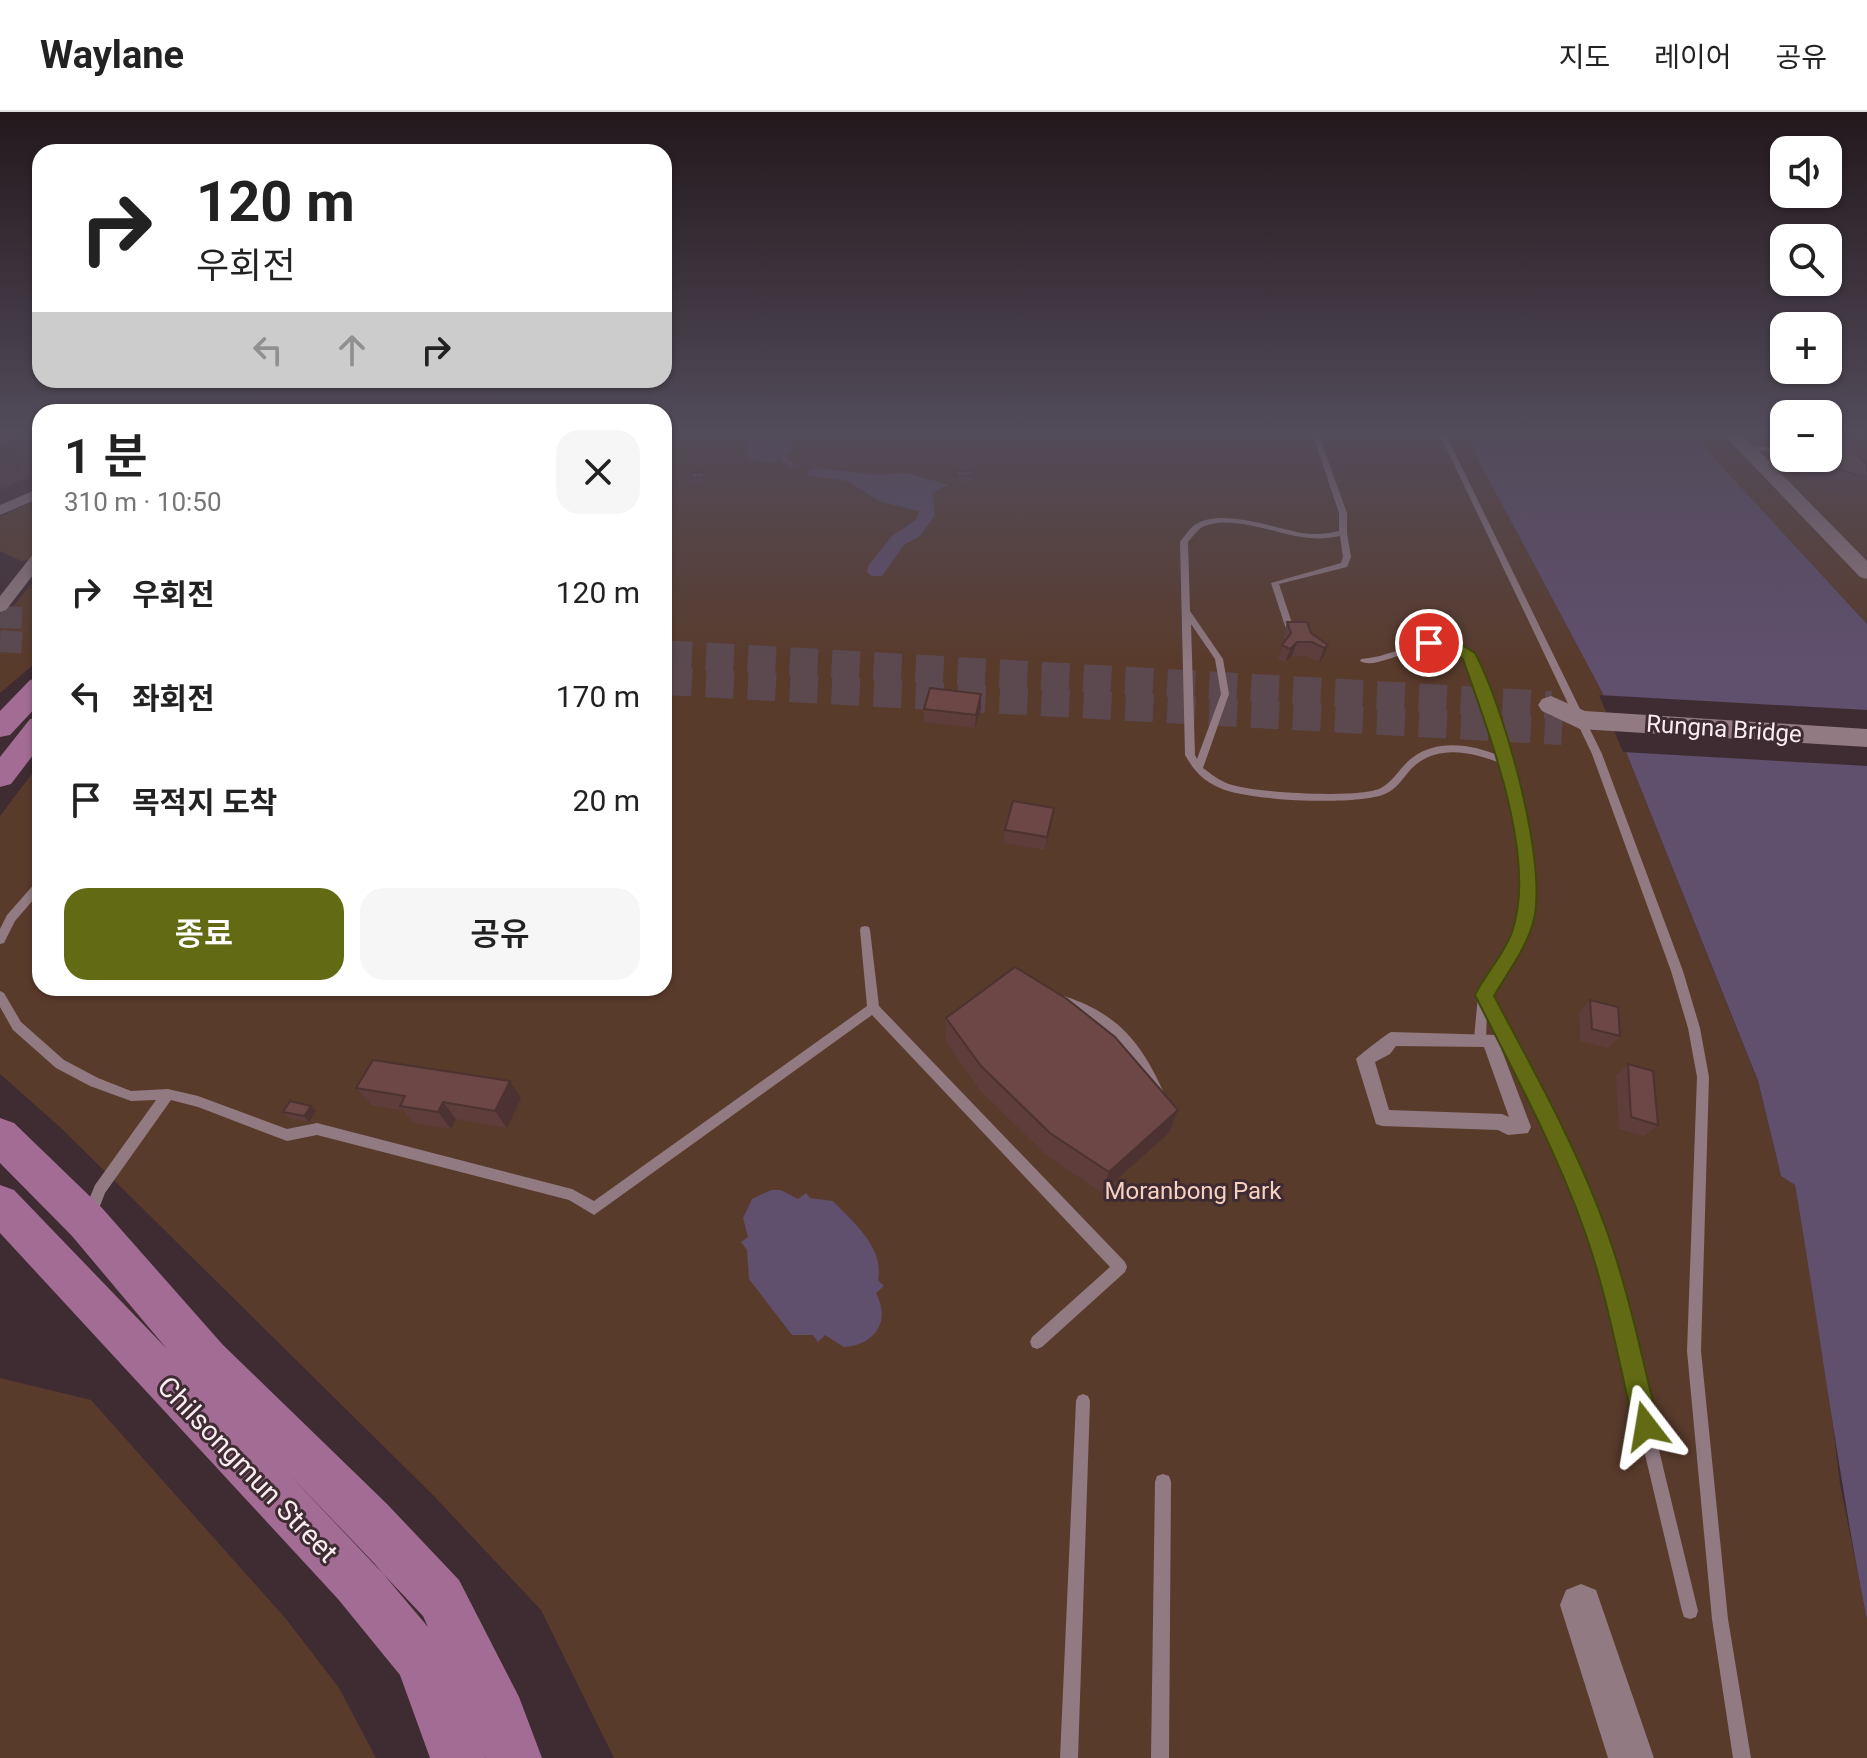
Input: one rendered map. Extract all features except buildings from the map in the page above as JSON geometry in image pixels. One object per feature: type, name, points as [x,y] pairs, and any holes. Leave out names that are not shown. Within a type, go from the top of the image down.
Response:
[{"type":"main road","points":[[0,728],[32,694]]},
{"type":"main road","name":"Rungna Bridge","points":[[1551,705],[1571,726],[1867,738]]},
{"type":"main road","points":[[0,777],[32,736]]},
{"type":"main road","points":[[0,1136],[87,1222]]},
{"type":"main road","name":"Chilsongmun Street","points":[[0,1204],[383,1614],[420,1658],[458,1758]]},
{"type":"main road","name":"Chilsongmun Street","points":[[87,1222],[207,1361],[370,1521],[441,1598],[500,1716],[514,1758]]},
{"type":"street","points":[[1806,510],[1867,573]]},
{"type":"street","points":[[0,607],[32,566]]},
{"type":"street","points":[[1020,992],[1056,997],[1087,1009],[1111,1028],[1134,1051],[1155,1087],[1165,1117],[1114,1060],[1077,1027],[1020,992]]},
{"type":"street","points":[[1391,1039],[1480,1039],[1490,1040],[1522,1127],[1508,1127],[1502,1122],[1382,1118],[1365,1059],[1384,1049],[1391,1039]]},
{"type":"street","points":[[1581,1605],[1631,1758]]},
{"type":"lane","points":[[1291,632],[1275,583],[1344,565],[1347,557],[1342,510]]},
{"type":"lane","points":[[1479,510],[1597,754],[1677,971],[1694,1028],[1703,1077],[1694,1351],[1720,1619],[1742,1758]]},
{"type":"lane","points":[[1343,533],[1306,538],[1228,520],[1196,526],[1184,542],[1190,755],[1198,769],[1225,787],[1245,791],[1362,795],[1389,788],[1419,756],[1438,749],[1480,752],[1506,762]]},
{"type":"lane","points":[[1185,610],[1219,659],[1225,694],[1198,769]]},
{"type":"lane","points":[[1364,661],[1381,662],[1429,643],[1446,644],[1465,652],[1473,662],[1506,762],[1527,859],[1526,913],[1519,937],[1484,995],[1480,1039]]},
{"type":"lane","points":[[0,940],[11,918],[32,894]]},
{"type":"lane","points":[[865,930],[873,1008],[1120,1267],[1037,1342]]},
{"type":"lane","points":[[1484,995],[1557,1137],[1594,1225],[1610,1277],[1690,1611]]},
{"type":"lane","points":[[0,996],[17,1026],[60,1064],[131,1096],[168,1094],[287,1135],[317,1129],[572,1195],[594,1209],[873,1008]]},
{"type":"lane","points":[[87,1222],[100,1189],[168,1094]]},
{"type":"lane","points":[[1069,1758],[1083,1401]]},
{"type":"lane","points":[[1160,1758],[1163,1482]]},
{"type":"green space","points":[[15,510],[32,510],[30,560],[21,561],[0,551],[0,517]]},
{"type":"green space","name":"Moranbong Park","points":[[672,510],[1505,510],[1602,692],[1758,1082],[1781,1176],[1795,1185],[1823,1345],[1840,1484],[1867,1620],[1867,1758],[614,1758],[541,1610],[433,1495],[60,1127],[0,1074],[0,816],[32,774],[32,996],[672,996]]},
{"type":"green space","points":[[1762,510],[1867,510],[1867,624]]},
{"type":"green space","points":[[32,584],[32,666],[0,693],[0,622]]},
{"type":"green space","points":[[0,1378],[91,1400],[286,1619],[339,1688],[376,1758],[0,1758]]},
{"type":"shaded area","points":[[914,510],[934,510],[935,515],[920,536],[904,545],[882,576],[872,576],[867,572],[868,566],[892,536],[916,520],[919,511]]},
{"type":"shaded area","points":[[1505,510],[1762,510],[1867,624],[1867,1620],[1795,1185],[1781,1176],[1758,1081],[1602,692]]},
{"type":"shaded area","points":[[771,1190],[781,1190],[798,1199],[806,1193],[810,1198],[833,1201],[866,1236],[877,1257],[878,1280],[884,1286],[876,1293],[882,1313],[881,1322],[864,1342],[844,1347],[825,1335],[818,1342],[813,1335],[792,1335],[749,1279],[747,1250],[741,1242],[748,1237],[743,1218],[752,1199]]},
{"type":"pier","points":[[1599,695],[1867,710],[1867,766],[1623,752]]},
{"type":"tunnel","points":[[0,617],[32,619]]},
{"type":"tunnel","points":[[0,641],[32,643]]},
{"type":"tunnel","points":[[672,654],[697,656]]},
{"type":"tunnel","points":[[672,654],[1551,705]]},
{"type":"tunnel","points":[[672,681],[1562,731]]},
{"type":"route","points":[[1429,643],[1446,644],[1470,656],[1506,762],[1524,836],[1528,887],[1526,913],[1519,937],[1484,995],[1542,1105],[1594,1225],[1610,1277],[1646,1426]]}]
